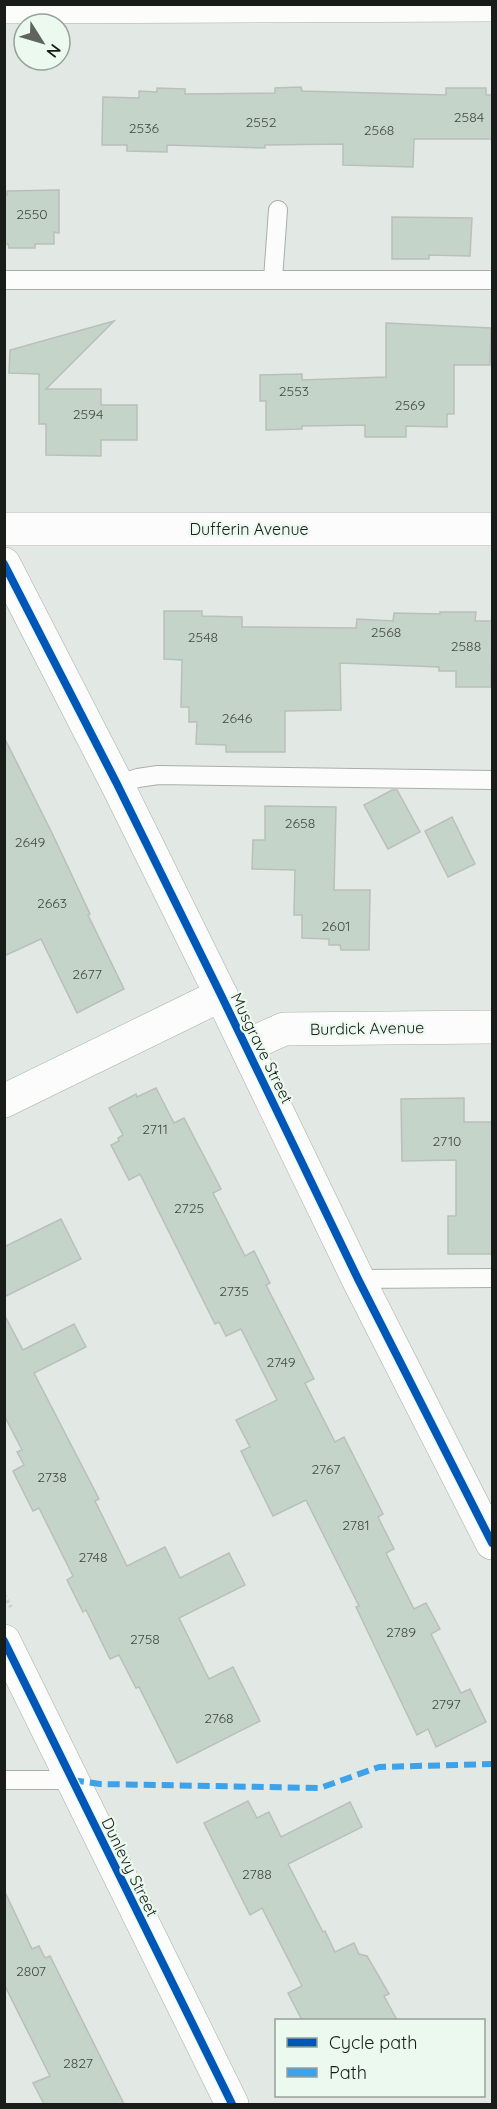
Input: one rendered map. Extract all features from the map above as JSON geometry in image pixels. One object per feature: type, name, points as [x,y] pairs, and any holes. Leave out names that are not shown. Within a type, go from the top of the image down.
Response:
[{"type":"street","points":[[4,7],[492,5]]},
{"type":"street","name":"Dufferin Avenue","points":[[4,529],[492,529]]},
{"type":"street","name":"Musgrave Street","points":[[4,564],[117,784],[358,1279],[490,1532]]},
{"type":"street","points":[[4,1101],[221,995]]},
{"type":"street","name":"Burdick Avenue","points":[[246,1046],[284,1029],[492,1027]]},
{"type":"street","name":"Dunlevy Street","points":[[4,1641],[232,2104]]},
{"type":"lane","points":[[273,279],[278,210]]},
{"type":"lane","points":[[4,280],[492,280]]},
{"type":"lane","points":[[117,784],[138,778],[158,776],[492,780]]},
{"type":"lane","points":[[358,1279],[492,1278]]},
{"type":"lane","points":[[4,1780],[72,1780]]},
{"type":"building","points":[[301,87],[302,91],[446,95],[446,88],[486,88],[486,95],[492,95],[492,139],[414,139],[413,167],[343,165],[343,144],[265,145],[265,148],[167,145],[167,152],[127,151],[127,145],[102,145],[103,97],[139,98],[139,91],[157,92],[157,88],[185,89],[185,94],[275,93],[275,88]]},
{"type":"building","points":[[59,190],[59,233],[54,232],[54,244],[35,244],[35,248],[9,248],[8,244],[4,244],[4,195],[7,195],[7,191]]},
{"type":"building","points":[[392,217],[472,218],[470,256],[429,255],[429,259],[392,259]]},
{"type":"building","points":[[114,321],[46,389],[101,389],[101,405],[137,405],[137,440],[101,440],[101,456],[46,455],[46,424],[39,424],[39,374],[9,373],[10,350]]},
{"type":"building","points":[[386,323],[491,328],[490,365],[454,365],[454,414],[447,414],[447,427],[406,426],[406,437],[365,437],[365,425],[302,426],[302,429],[266,430],[266,401],[260,401],[260,375],[302,374],[302,380],[386,377]]},
{"type":"building","points":[[164,611],[202,611],[202,616],[242,617],[242,627],[356,628],[357,619],[393,621],[394,613],[476,612],[475,621],[492,621],[491,687],[456,687],[456,671],[439,671],[439,667],[340,663],[341,710],[285,711],[285,752],[226,752],[226,745],[196,744],[197,722],[189,722],[189,707],[181,707],[182,660],[164,659]]},
{"type":"building","points":[[4,737],[52,833],[124,989],[77,1013],[41,939],[4,956]]},
{"type":"building","points":[[392,790],[397,790],[420,832],[388,849],[364,805]]},
{"type":"building","points":[[265,806],[336,807],[334,890],[370,890],[369,950],[341,950],[340,945],[329,945],[329,939],[302,938],[302,915],[294,915],[295,870],[252,869],[253,840],[265,840]]},
{"type":"building","points":[[452,817],[475,864],[448,877],[425,831]]},
{"type":"building","points":[[156,1088],[174,1123],[184,1118],[221,1189],[213,1193],[245,1256],[254,1251],[270,1283],[266,1285],[314,1379],[305,1383],[335,1442],[344,1437],[383,1514],[378,1517],[394,1549],[386,1553],[414,1609],[426,1603],[440,1629],[431,1634],[461,1693],[470,1689],[486,1722],[436,1747],[428,1729],[417,1735],[356,1607],[359,1606],[306,1500],[273,1516],[241,1451],[250,1447],[236,1420],[277,1400],[241,1329],[226,1336],[219,1322],[215,1324],[140,1174],[129,1180],[111,1145],[119,1141],[118,1138],[123,1135],[109,1108],[136,1094],[137,1097]]},
{"type":"building","points":[[464,1098],[464,1122],[492,1122],[492,1254],[448,1254],[448,1216],[456,1216],[456,1160],[402,1161],[401,1099]]},
{"type":"building","points":[[61,1219],[81,1259],[4,1297],[4,1247]]},
{"type":"building","points":[[4,1314],[23,1350],[74,1324],[86,1347],[34,1373],[99,1499],[95,1501],[127,1566],[165,1547],[180,1578],[229,1553],[245,1585],[179,1618],[209,1679],[233,1667],[260,1721],[177,1763],[139,1687],[136,1688],[119,1655],[110,1659],[86,1610],[83,1612],[67,1580],[73,1576],[39,1508],[33,1511],[13,1471],[24,1465],[17,1452],[22,1450],[4,1415]]},
{"type":"building","points":[[248,1801],[257,1818],[269,1812],[281,1837],[350,1802],[362,1827],[288,1864],[335,1952],[354,1943],[359,1954],[367,1956],[389,1994],[384,1996],[396,2019],[301,2019],[288,1993],[302,1986],[262,1908],[250,1915],[204,1823]]},
{"type":"building","points":[[4,1890],[32,1949],[39,1946],[45,1958],[50,1956],[124,2104],[44,2104],[33,2083],[50,2076],[4,1984]]},
{"type":"marked path","points":[[72,1780],[100,1784],[320,1788],[379,1767],[492,1764]]},
{"type":"cycle path","points":[[4,564],[117,784],[358,1279],[492,1543]]},
{"type":"cycle path","points":[[4,1641],[232,2104]]}]
